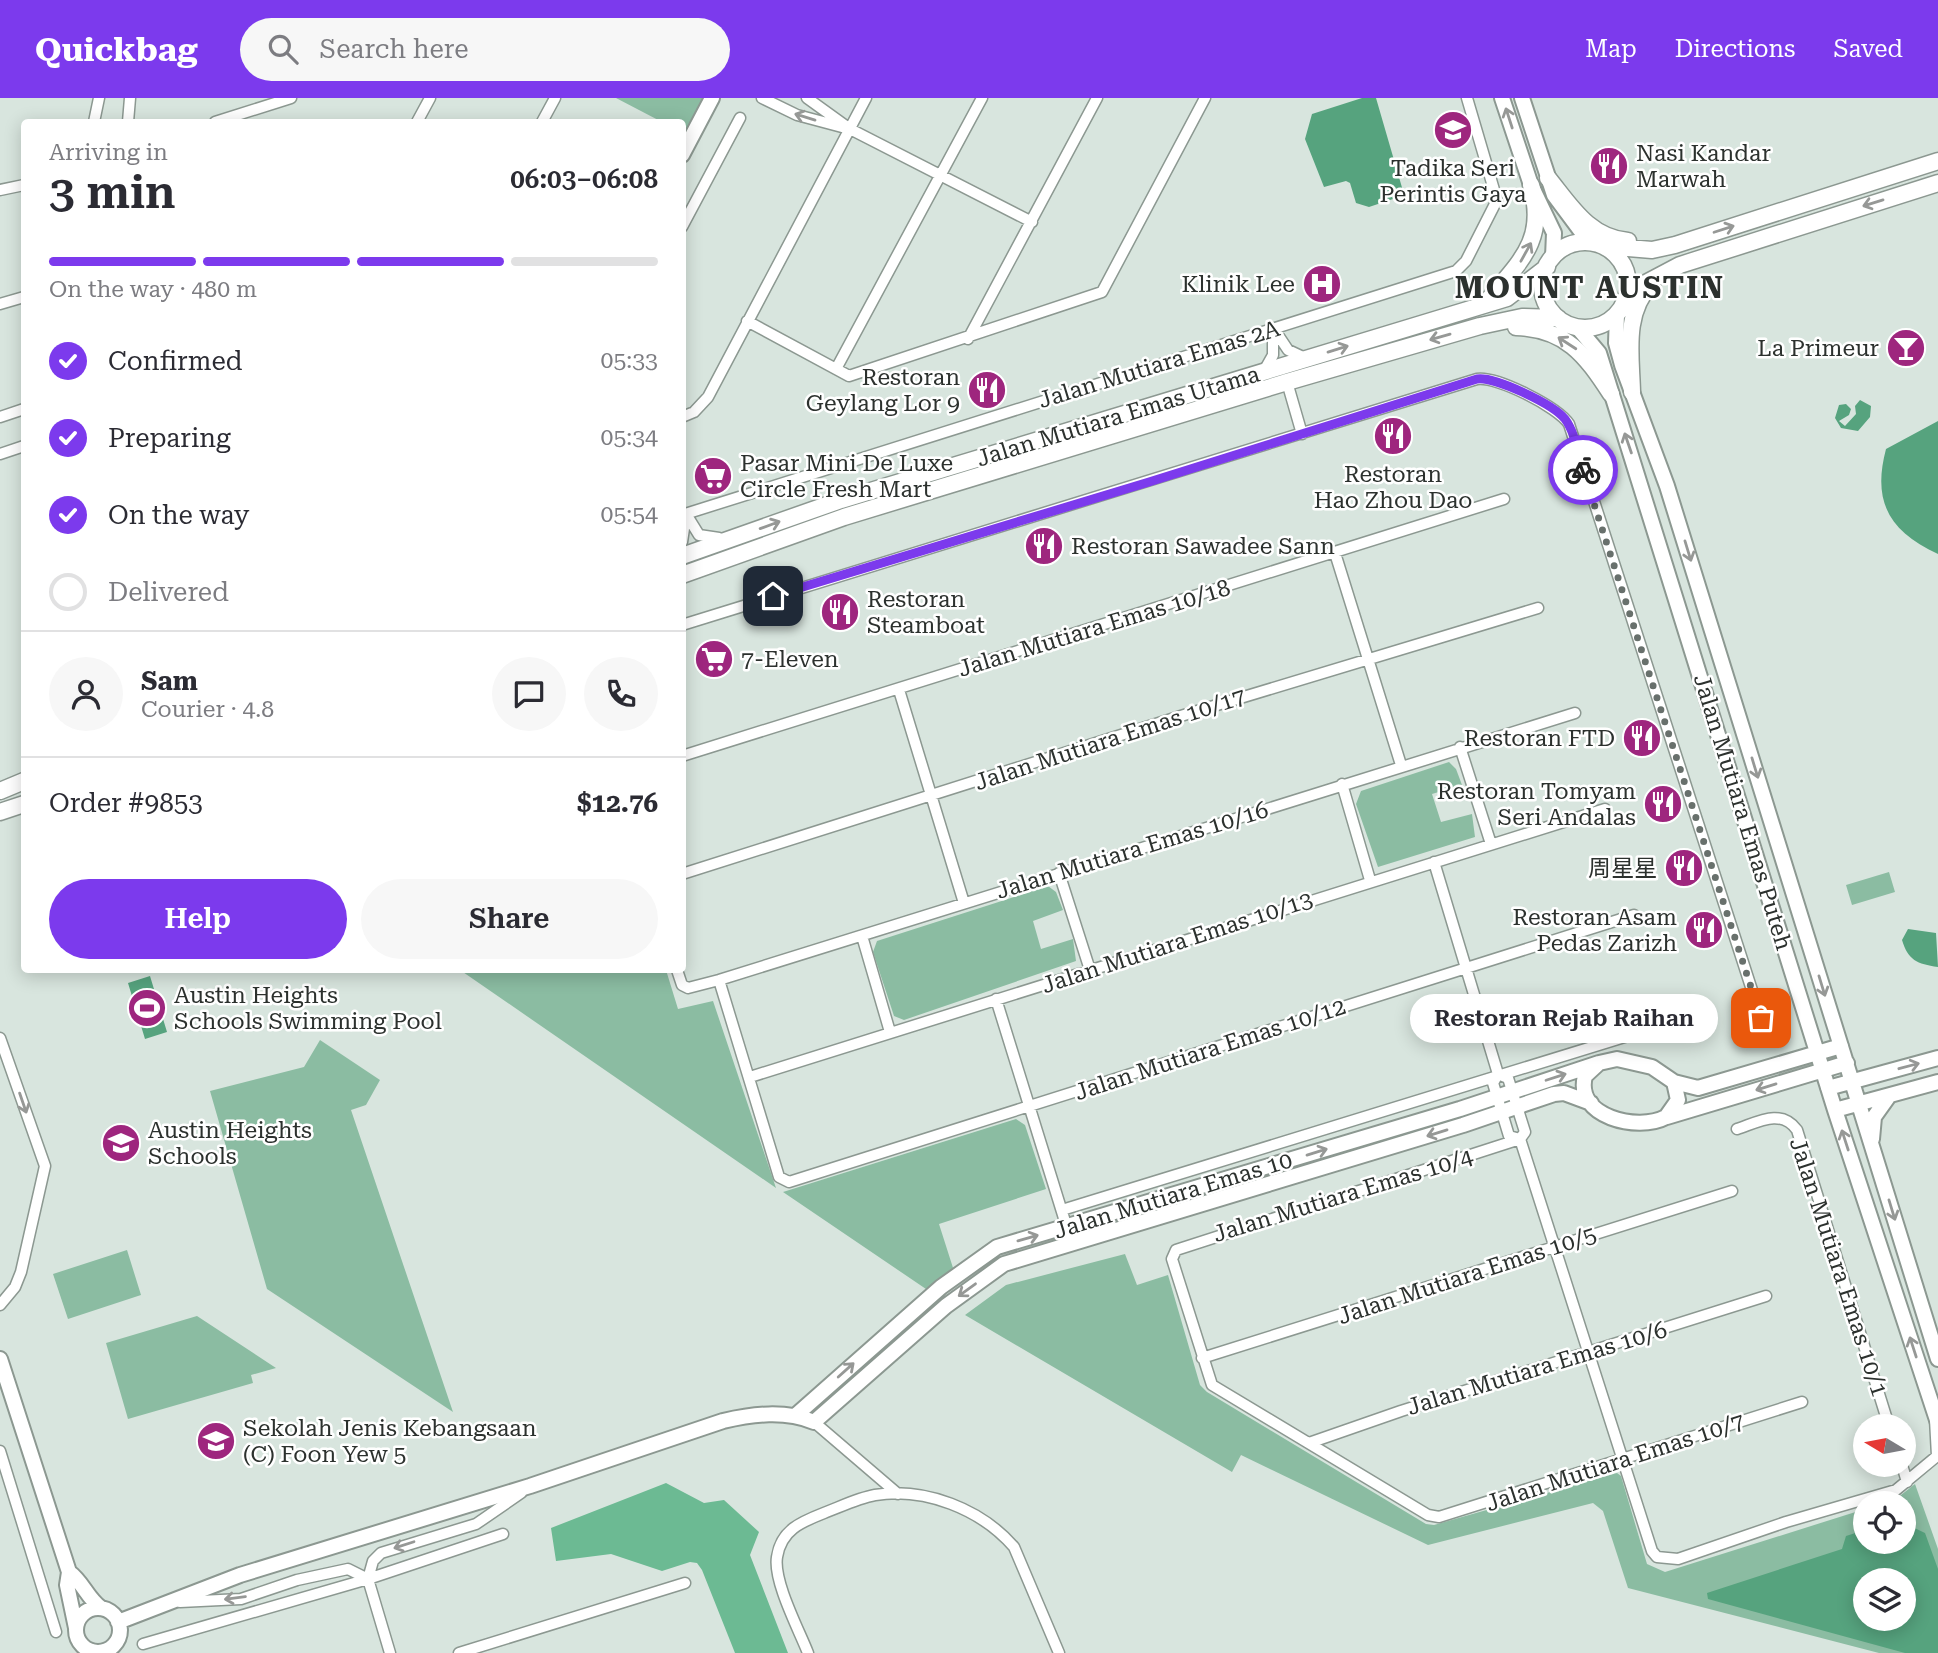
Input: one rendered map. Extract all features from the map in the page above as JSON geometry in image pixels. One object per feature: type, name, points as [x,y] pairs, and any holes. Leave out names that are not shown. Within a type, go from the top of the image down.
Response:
[{"type":"main road","points":[[1597,244],[1614,253],[1626,271],[1627,293],[1617,314],[1599,326],[1578,328],[1558,318],[1545,300],[1544,278],[1550,262],[1563,249],[1597,244],[1652,250],[1675,245],[1938,161]]},
{"type":"main road","points":[[1548,178],[1586,225],[1602,234],[1620,240],[1675,245]]},
{"type":"main road","points":[[1627,293],[1680,265],[1938,183]]},
{"type":"main road","points":[[1484,305],[1526,255],[1534,236],[1536,203],[1531,185]]},
{"type":"main road","name":"Jalan Mutiara Emas Utama","points":[[686,555],[841,500],[1507,298],[1550,262]]},
{"type":"main road","points":[[1632,392],[1630,324],[1649,286],[1680,265]]},
{"type":"main road","name":"Jalan Mutiara Emas Utama","points":[[686,574],[844,517],[1287,382],[1487,325],[1522,317],[1558,318]]},
{"type":"main road","points":[[1487,325],[1535,328],[1559,337],[1588,359],[1611,394]]},
{"type":"main road","points":[[0,790],[21,782]]},
{"type":"main road","points":[[0,812],[21,805]]},
{"type":"street","points":[[95,119],[99,98]]},
{"type":"street","points":[[128,119],[130,98]]},
{"type":"street","points":[[224,119],[290,98]]},
{"type":"street","points":[[419,119],[430,98]]},
{"type":"street","points":[[544,119],[555,98]]},
{"type":"street","points":[[686,147],[712,98]]},
{"type":"street","points":[[699,123],[720,98]]},
{"type":"street","points":[[762,98],[797,116],[849,129]]},
{"type":"street","points":[[807,98],[849,129],[1031,222]]},
{"type":"street","points":[[686,415],[694,412],[708,397],[866,98]]},
{"type":"street","points":[[836,369],[982,98]]},
{"type":"street","points":[[968,339],[1097,98]]},
{"type":"street","points":[[747,321],[849,376],[968,339],[1102,292],[1205,98]]},
{"type":"street","name":"Jalan Mutiara Emas 2A","points":[[686,514],[1462,267],[1497,200],[1467,98]]},
{"type":"street","points":[[1502,98],[1531,185],[1554,233],[1550,262]]},
{"type":"street","points":[[1522,98],[1554,195],[1597,244]]},
{"type":"street","points":[[686,219],[740,118]]},
{"type":"street","points":[[0,190],[21,186]]},
{"type":"street","points":[[0,304],[21,298]]},
{"type":"street","name":"Jalan Mutiara Emas Puteh","points":[[1617,314],[1616,343],[1667,486],[1938,1359]]},
{"type":"street","name":"Jalan Mutiara Emas Puteh","points":[[1578,328],[1600,353],[1822,1070],[1936,1418]]},
{"type":"street","points":[[1273,329],[1287,350],[1306,358]]},
{"type":"street","points":[[1263,372],[1273,355],[1273,329]]},
{"type":"street","points":[[686,624],[1487,378],[1555,410],[1569,424],[1719,883],[1761,1018],[1760,1033]]},
{"type":"street","points":[[1287,382],[1303,434]]},
{"type":"street","points":[[0,418],[21,410]]},
{"type":"street","points":[[0,454],[21,447]]},
{"type":"street","name":"Jalan Mutiara Emas 10/18","points":[[686,755],[1504,499]]},
{"type":"street","points":[[686,518],[695,532],[704,538],[733,538]]},
{"type":"street","points":[[1335,552],[1401,765]]},
{"type":"street","name":"Jalan Mutiara Emas 10/17","points":[[686,873],[1369,658],[1538,608]]},
{"type":"street","points":[[1690,642],[1713,634]]},
{"type":"street","points":[[899,690],[964,902]]},
{"type":"street","name":"Jalan Mutiara Emas 10/16","points":[[678,973],[682,985],[688,988],[719,980],[1401,765],[1575,713]]},
{"type":"street","points":[[1460,747],[1491,844]]},
{"type":"street","points":[[1342,784],[1370,880]]},
{"type":"street","name":"Jalan Mutiara Emas 10/13","points":[[750,1077],[1370,880],[1605,809]]},
{"type":"street","points":[[1434,862],[1498,1074],[1493,1083],[1501,1112],[1509,1136],[1520,1139]]},
{"type":"street","points":[[1059,873],[1090,970]]},
{"type":"street","name":"Jalan Mutiara Emas 10/12","points":[[750,1077],[779,1177],[786,1182],[1634,915]]},
{"type":"street","points":[[862,936],[890,1032]]},
{"type":"street","points":[[719,980],[750,1077]]},
{"type":"street","points":[[996,999],[1072,1244]]},
{"type":"street","points":[[1796,1059],[1805,1044],[1806,1016]]},
{"type":"street","points":[[1062,1210],[1670,1023]]},
{"type":"street","points":[[0,1038],[44,1166],[21,1272],[15,1287],[0,1305]]},
{"type":"street","points":[[1841,1046],[1698,1088],[1674,1082],[1652,1067],[1617,1059],[1599,1063],[1587,1073],[1584,1081],[1585,1093],[1591,1103],[1612,1118],[1637,1125],[1657,1122],[1666,1117],[1847,1063],[1858,1070],[1879,1074]]},
{"type":"street","points":[[1828,1088],[1938,1058]]},
{"type":"street","name":"Jalan Mutiara Emas 10","points":[[795,1416],[941,1287],[997,1247],[1497,1097],[1599,1063]]},
{"type":"street","points":[[1498,1074],[1508,1078],[1525,1132],[1520,1139]]},
{"type":"street","points":[[1801,1076],[1817,1085],[1835,1111],[1938,1082]]},
{"type":"street","points":[[1666,1117],[1678,1100],[1674,1082]]},
{"type":"street","points":[[1698,1088],[1701,1107]]},
{"type":"street","name":"Jalan Mutiara Emas 10","points":[[814,1422],[946,1306],[1004,1264],[1564,1093],[1591,1103]]},
{"type":"street","points":[[1871,1145],[1874,1117],[1889,1096]]},
{"type":"street","name":"Jalan Mutiara Emas 10/1","points":[[1737,1129],[1775,1117],[1787,1120],[1797,1130],[1885,1414]]},
{"type":"street","points":[[1520,1139],[1652,1551],[1662,1560],[1678,1559],[1786,1522],[1896,1490],[1937,1456],[1936,1418]]},
{"type":"street","name":"Jalan Mutiara Emas 10/4","points":[[1202,1358],[1172,1259],[1176,1250],[1184,1245],[1520,1139]]},
{"type":"street","name":"Jalan Mutiara Emas 10/5","points":[[1202,1358],[1732,1191]]},
{"type":"street","points":[[1082,1204],[1093,1237]]},
{"type":"street","name":"Jalan Mutiara Emas 10/6","points":[[1309,1443],[1401,1411],[1766,1296]]},
{"type":"street","points":[[1202,1358],[1215,1388],[1309,1443]]},
{"type":"street","points":[[0,1359],[69,1572],[67,1585],[76,1628],[86,1650],[110,1651],[119,1634],[118,1622],[111,1613],[89,1598],[80,1580],[69,1572]]},
{"type":"street","name":"Jalan Mutiara Emas 10/7","points":[[1309,1443],[1428,1516],[1445,1516],[1802,1402]]},
{"type":"street","points":[[118,1622],[240,1575],[530,1486],[723,1421],[765,1415],[795,1416],[814,1422],[898,1494]]},
{"type":"street","points":[[0,1451],[56,1632]]},
{"type":"street","points":[[1906,1477],[1908,1482]]},
{"type":"street","points":[[390,1653],[368,1579],[373,1561],[381,1553],[475,1524],[530,1486]]},
{"type":"street","points":[[808,1653],[777,1573],[777,1557],[781,1543],[799,1523],[871,1495],[898,1494],[923,1496],[962,1508],[983,1519],[1008,1540],[1014,1547],[1059,1653]]},
{"type":"street","points":[[143,1644],[368,1579],[502,1534]]},
{"type":"street","points":[[171,1602],[241,1599],[297,1580],[348,1569],[368,1579]]},
{"type":"street","points":[[459,1653],[685,1583]]},
{"type":"street","points":[[76,1628],[87,1611],[101,1608]]},
{"type":"shaded area","points":[[616,98],[705,98],[686,135],[686,119],[656,119]]},
{"type":"shaded area","points":[[1362,98],[1376,98],[1403,191],[1399,197],[1369,207],[1356,203],[1350,183],[1346,181],[1324,187],[1305,139],[1312,114]]},
{"type":"shaded area","points":[[1860,400],[1871,406],[1870,417],[1858,431],[1841,428],[1835,418],[1839,405],[1846,404],[1851,409],[1849,415],[1839,421],[1845,426],[1856,414],[1855,406]]},
{"type":"shaded area","points":[[1938,421],[1938,554],[1921,545],[1896,525],[1888,513],[1881,485],[1886,449]]},
{"type":"shaded area","points":[[1449,762],[1456,769],[1462,785],[1432,794],[1441,822],[1472,814],[1475,837],[1378,867],[1356,804],[1361,791]]},
{"type":"shaded area","points":[[1889,872],[1895,892],[1852,905],[1846,885]]},
{"type":"shaded area","points":[[1048,886],[1056,892],[1063,910],[1033,921],[1041,949],[1073,939],[1076,961],[904,1020],[894,1016],[873,952],[877,941]]},
{"type":"shaded area","points":[[1908,929],[1936,933],[1938,967],[1910,957],[1902,940]]},
{"type":"shaded area","points":[[464,973],[667,973],[678,1009],[713,1001],[776,1188]]},
{"type":"shaded area","name":"Austin Heights Schools Swimming Pool","points":[[150,976],[167,1032],[145,1039],[128,983]]},
{"type":"shaded area","points":[[320,1040],[380,1080],[366,1105],[351,1110],[453,1412],[267,1289],[210,1091],[304,1067]]},
{"type":"shaded area","points":[[1016,1119],[1025,1125],[1046,1189],[939,1224],[954,1271],[926,1289],[783,1192]]},
{"type":"shaded area","points":[[127,1250],[141,1295],[68,1319],[53,1274]]},
{"type":"shaded area","points":[[1125,1254],[1137,1285],[1168,1275],[1200,1385],[1207,1392],[1426,1524],[1434,1525],[1617,1473],[1621,1476],[1647,1564],[1665,1572],[1853,1513],[1853,1554],[1916,1554],[1916,1491],[1906,1491],[1915,1484],[1938,1549],[1938,1653],[1879,1653],[1628,1588],[1603,1511],[1593,1503],[1428,1545],[1241,1455],[1232,1472],[965,1315],[1006,1285]]},
{"type":"shaded area","points":[[197,1316],[276,1368],[251,1375],[253,1383],[128,1419],[106,1343]]},
{"type":"shaded area","points":[[666,1483],[704,1503],[724,1500],[759,1532],[750,1555],[788,1653],[735,1653],[697,1563],[690,1562],[662,1571],[611,1554],[556,1561],[551,1528]]},
{"type":"shaded area","points":[[1916,1529],[1925,1533],[1938,1569],[1938,1653],[1905,1653],[1708,1599],[1707,1593],[1842,1549],[1846,1536],[1853,1534],[1853,1554],[1916,1554]]},
{"type":"way so far","points":[[1583,470],[1674,741],[1761,1018]]},
{"type":"place","name":"Tadika Seri Perintis Gaya","points":[[1453,130]]},
{"type":"place","name":"Nasi Kandar Marwah","points":[[1609,166]]},
{"type":"place","name":"Klinik Lee","points":[[1322,284]]},
{"type":"place","name":"La Primeur","points":[[1906,348]]},
{"type":"place","name":"Restoran Geylang Lor 9","points":[[987,390]]},
{"type":"place","name":"Restoran Hao Zhou Dao","points":[[1393,436]]},
{"type":"place","name":"Pasar Mini De Luxe Circle Fresh Mart","points":[[713,476]]},
{"type":"place","name":"Restoran Sawadee Sann","points":[[1044,546]]},
{"type":"place","name":"Restoran Steamboat","points":[[840,612]]},
{"type":"place","name":"7-Eleven","points":[[714,659]]},
{"type":"place","name":"Restoran FTD","points":[[1642,738]]},
{"type":"place","name":"Restoran Tomyam Seri Andalas","points":[[1663,804]]},
{"type":"place","name":"周星星","points":[[1684,868]]},
{"type":"place","name":"Restoran Asam Pedas Zarizh","points":[[1704,930]]},
{"type":"place","name":"Austin Heights Schools Swimming Pool","points":[[147,1008]]},
{"type":"place","name":"Restoran Rejab Raihan","points":[[1761,1018]]},
{"type":"place","name":"Austin Heights Schools","points":[[121,1143]]},
{"type":"place","name":"Sekolah Jenis Kebangsaan (C) Foon Yew 5","points":[[216,1441]]},
{"type":"district","name":"MOUNT AUSTIN","points":[[1590,288]]},
{"type":"route","points":[[773,596],[1057,511],[1477,379],[1494,380],[1563,416],[1569,424],[1583,470]]}]
